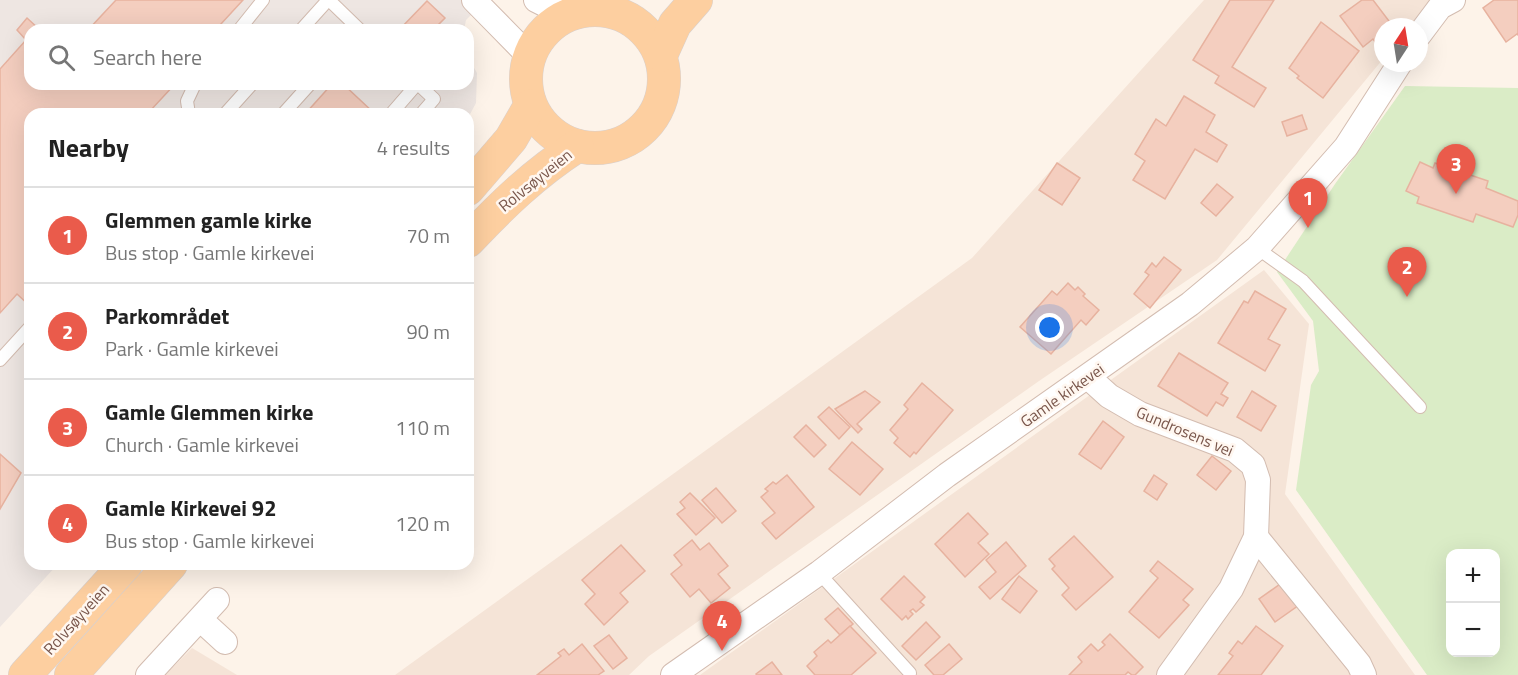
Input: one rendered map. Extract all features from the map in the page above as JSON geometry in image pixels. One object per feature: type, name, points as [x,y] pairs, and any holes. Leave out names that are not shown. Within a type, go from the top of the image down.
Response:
[{"type":"main road","points":[[661,55],[675,24],[696,0]]},
{"type":"main road","points":[[615,5],[649,34],[661,55],[665,80],[660,104],[647,126],[627,141],[602,148],[577,147],[549,132],[530,106],[524,81],[528,55],[543,31],[566,15],[586,9],[615,5]]},
{"type":"main road","points":[[474,182],[511,139],[530,106]]},
{"type":"main road","name":"Rolvsøyveien","points":[[474,235],[506,201],[555,161],[577,147]]},
{"type":"main road","name":"Rolvsøyveien","points":[[25,675],[121,570]]},
{"type":"main road","name":"Rolvsøyveien","points":[[71,675],[166,570]]},
{"type":"street","points":[[474,0],[528,55]]},
{"type":"street","points":[[536,0],[566,15]]},
{"type":"street","points":[[1428,21],[1440,2]]},
{"type":"street","name":"Gamle kirkevei","points":[[673,675],[819,573],[947,475],[1190,304],[1257,248],[1346,147],[1394,72]]},
{"type":"street","name":"Gundrosens vei","points":[[1088,376],[1108,396],[1140,414],[1235,450],[1252,465],[1258,480],[1256,537],[1231,590],[1169,675]]},
{"type":"street","points":[[1256,537],[1359,664],[1364,675]]},
{"type":"street","points":[[148,675],[217,600]]},
{"type":"street","points":[[201,620],[225,642]]},
{"type":"lane","points":[[243,24],[263,0]]},
{"type":"lane","points":[[307,24],[329,0],[353,24]]},
{"type":"lane","points":[[188,108],[187,101],[192,90]]},
{"type":"lane","points":[[230,108],[247,90]]},
{"type":"lane","points":[[289,108],[305,90]]},
{"type":"lane","points":[[396,108],[413,90]]},
{"type":"lane","points":[[424,90],[434,99],[426,108]]},
{"type":"lane","points":[[1257,248],[1303,281],[1420,407]]},
{"type":"lane","points":[[0,360],[24,334]]},
{"type":"lane","points":[[819,573],[910,673]]},
{"type":"shaded area","points":[[0,0],[486,0],[466,20],[465,24],[24,24],[24,90],[474,90],[474,68],[477,73],[476,103],[473,108],[24,108],[24,570],[52,570],[0,627]]},
{"type":"shaded area","points":[[1204,0],[1452,0],[1428,19],[1374,18],[1374,70],[1217,260],[1039,381],[649,656],[629,675],[395,675],[972,258]]},
{"type":"shaded area","points":[[1264,270],[1309,324],[1285,494],[1415,675],[700,675]]},
{"type":"shaded area","points":[[192,648],[237,675],[165,675]]},
{"type":"green space","points":[[1405,86],[1518,88],[1518,675],[1427,675],[1296,490],[1311,385],[1319,371],[1313,321],[1277,272],[1335,184]]},
{"type":"building","points":[[116,0],[243,0],[221,24],[94,24]]},
{"type":"building","points":[[1230,0],[1274,0],[1232,67],[1266,88],[1254,107],[1215,83],[1219,76],[1193,60]]},
{"type":"building","points":[[1362,0],[1373,0],[1387,18],[1374,18],[1374,40],[1363,47],[1340,16]]},
{"type":"building","points":[[1494,0],[1518,0],[1518,35],[1506,42],[1483,8]]},
{"type":"building","points":[[427,1],[445,18],[439,24],[405,24]]},
{"type":"building","points":[[27,18],[34,24],[24,24],[24,38],[17,30]]},
{"type":"building","points":[[1321,22],[1359,51],[1323,98],[1297,78],[1299,76],[1289,68]]},
{"type":"building","points":[[24,42],[24,90],[169,90],[153,108],[24,108],[24,300],[17,294],[0,313],[0,69]]},
{"type":"building","points":[[327,90],[349,90],[369,108],[310,108]]},
{"type":"building","points":[[1184,96],[1215,115],[1206,132],[1227,145],[1217,162],[1195,149],[1165,199],[1133,180],[1145,161],[1135,154],[1156,119],[1166,126]]},
{"type":"building","points":[[1302,115],[1307,129],[1287,136],[1282,122]]},
{"type":"building","points":[[1420,162],[1433,168],[1435,163],[1488,181],[1486,188],[1518,201],[1518,215],[1513,227],[1476,214],[1473,222],[1417,203],[1419,197],[1406,191]]},
{"type":"building","points":[[1057,163],[1080,178],[1062,205],[1039,190]]},
{"type":"building","points":[[1217,184],[1233,197],[1216,216],[1201,203]]},
{"type":"building","points":[[1164,257],[1181,270],[1150,308],[1134,294],[1149,275],[1145,272],[1152,263],[1156,267]]},
{"type":"building","points":[[1068,283],[1075,290],[1078,287],[1085,294],[1083,296],[1099,310],[1086,325],[1081,320],[1051,354],[1020,327],[1052,291],[1057,295]]},
{"type":"building","points":[[1255,291],[1286,309],[1268,339],[1280,345],[1265,371],[1218,343],[1244,301],[1248,303]]},
{"type":"building","points":[[1179,353],[1228,383],[1221,394],[1228,398],[1223,406],[1216,402],[1207,416],[1158,386]]},
{"type":"building","points":[[922,383],[953,410],[916,454],[914,452],[910,457],[894,443],[898,438],[890,430],[908,409],[904,405]]},
{"type":"building","points":[[865,391],[880,402],[857,424],[862,429],[858,433],[835,409]]},
{"type":"building","points":[[1252,391],[1276,406],[1261,431],[1237,417]]},
{"type":"building","points":[[829,407],[850,427],[839,439],[818,417]]},
{"type":"building","points":[[1103,421],[1124,437],[1101,469],[1079,454]]},
{"type":"building","points":[[806,425],[826,445],[814,457],[794,437]]},
{"type":"building","points":[[852,442],[883,469],[860,495],[829,469]]},
{"type":"building","points":[[0,454],[21,473],[0,509]]},
{"type":"building","points":[[1212,456],[1231,471],[1216,490],[1197,475]]},
{"type":"building","points":[[787,475],[814,507],[776,539],[762,523],[775,513],[761,497],[768,491],[765,489],[773,482],[776,484]]},
{"type":"building","points":[[1154,475],[1167,484],[1157,500],[1144,491]]},
{"type":"building","points":[[716,488],[736,511],[722,523],[702,500]]},
{"type":"building","points":[[690,493],[715,518],[696,535],[677,514],[685,508],[680,502]]},
{"type":"building","points":[[968,513],[988,534],[978,543],[989,554],[965,577],[935,544]]},
{"type":"building","points":[[1074,536],[1113,577],[1076,610],[1062,595],[1069,588],[1052,569],[1055,566],[1049,559]]},
{"type":"building","points":[[692,540],[700,550],[709,543],[728,566],[718,574],[730,588],[711,603],[699,589],[690,597],[671,574],[682,565],[674,555]]},
{"type":"building","points":[[1006,542],[1026,566],[990,599],[979,587],[996,572],[986,560]]},
{"type":"building","points":[[621,545],[645,571],[620,593],[628,602],[604,625],[585,604],[595,594],[582,580]]},
{"type":"building","points":[[1158,561],[1193,589],[1183,600],[1189,605],[1159,638],[1129,612],[1158,578],[1150,571]]},
{"type":"building","points":[[904,576],[925,597],[920,602],[924,605],[916,612],[913,609],[910,611],[913,614],[908,619],[906,616],[902,620],[881,599]]},
{"type":"building","points":[[1019,576],[1037,591],[1020,613],[1002,599]]},
{"type":"building","points":[[1283,582],[1299,605],[1275,622],[1259,599]]},
{"type":"building","points":[[838,608],[853,624],[840,635],[825,619]]},
{"type":"building","points":[[926,622],[940,637],[916,660],[902,646]]},
{"type":"building","points":[[850,626],[876,653],[851,675],[815,675],[807,666],[817,656],[814,652],[828,640],[831,643]]},
{"type":"building","points":[[1256,626],[1283,646],[1261,675],[1218,675],[1233,656],[1229,653],[1238,641],[1242,644]]},
{"type":"building","points":[[1110,634],[1143,667],[1135,675],[1128,672],[1125,675],[1069,675],[1082,662],[1078,657],[1091,644],[1098,651],[1105,645],[1102,642]]},
{"type":"building","points":[[609,635],[627,658],[613,669],[594,646]]},
{"type":"building","points":[[582,644],[604,671],[598,675],[537,675],[561,656],[558,653],[564,649],[569,655]]},
{"type":"building","points":[[949,644],[962,659],[943,675],[934,675],[925,665]]},
{"type":"building","points":[[772,662],[782,675],[756,674]]},
{"type":"place","name":"Gamle Glemmen kirke","points":[[1456,194]]},
{"type":"place","name":"Glemmen gamle kirke","points":[[1308,228]]},
{"type":"place","name":"Parkområdet","points":[[1407,297]]},
{"type":"place","name":"Gamle Kirkevei 92","points":[[722,651]]}]
